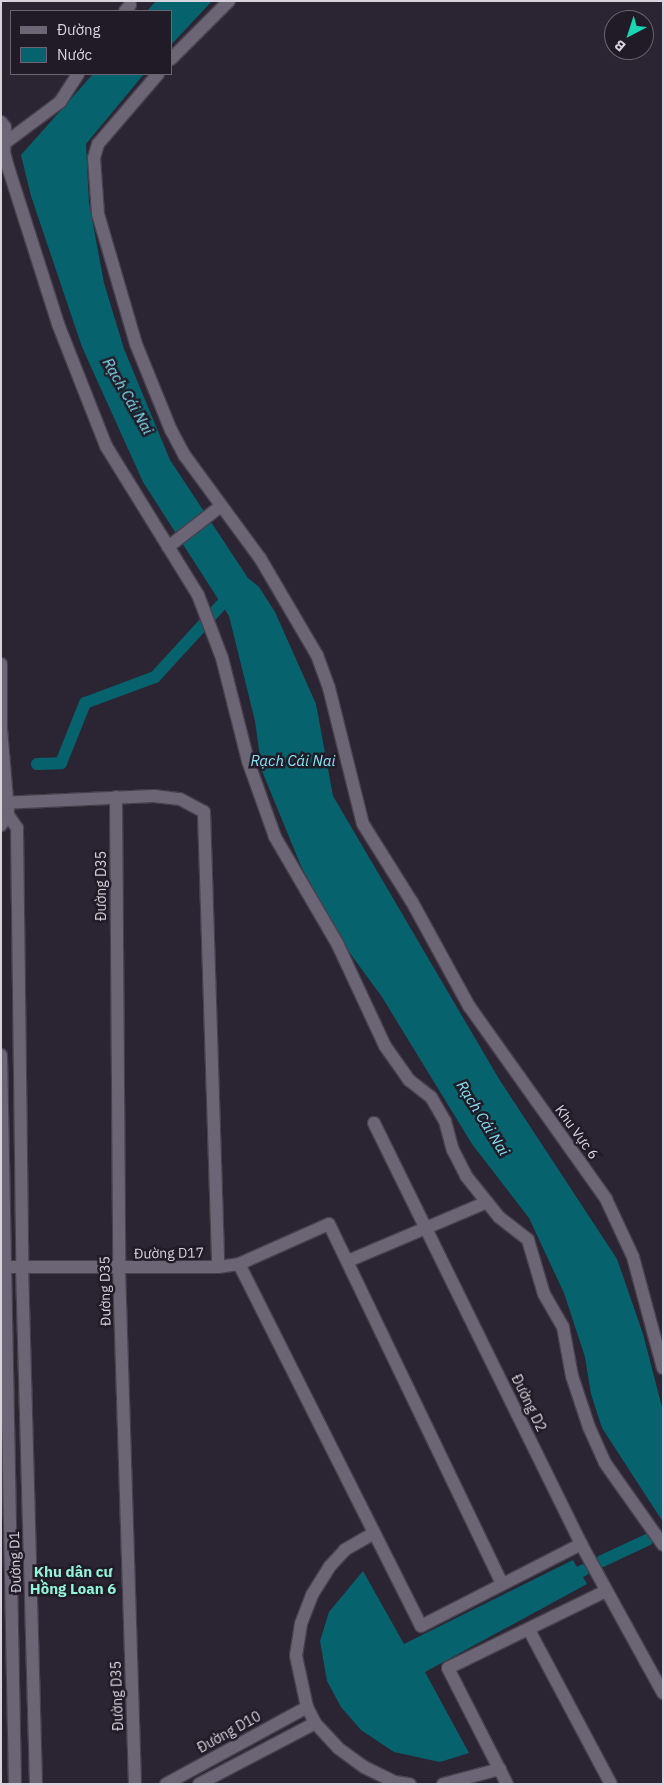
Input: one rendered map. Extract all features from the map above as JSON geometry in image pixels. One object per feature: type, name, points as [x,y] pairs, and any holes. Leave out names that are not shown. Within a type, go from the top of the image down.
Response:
[{"type":"street","points":[[172,58],[229,1]]},
{"type":"street","points":[[6,143],[22,128],[60,102],[77,75]]},
{"type":"street","name":"Khu Vực 6","points":[[157,75],[98,144],[94,158],[95,199],[136,344],[171,430],[217,509],[288,602],[317,655],[330,688],[362,824],[412,902],[476,1018],[606,1199],[633,1257],[663,1368]]},
{"type":"street","points":[[1,122],[6,143],[8,167],[58,324],[106,446],[173,543],[198,595],[222,658],[248,761],[275,837],[338,943],[385,1046],[409,1080],[431,1097],[445,1121],[453,1150],[466,1176],[499,1217],[528,1240],[544,1294],[562,1327],[572,1376],[589,1427],[605,1463],[663,1545]]},
{"type":"street","points":[[173,543],[217,509]]},
{"type":"street","name":"Đường D1","points":[[1,664],[4,811],[17,828],[22,1266],[36,1784]]},
{"type":"street","points":[[4,811],[116,797],[180,798],[204,812],[218,1267]]},
{"type":"street","name":"Đường D35","points":[[116,797],[119,1269],[135,1784]]},
{"type":"street","name":"Đường D1","points":[[1,1055],[2,1267],[15,1784]]},
{"type":"street","name":"Đường D2","points":[[374,1123],[581,1544],[663,1692]]},
{"type":"street","points":[[487,1202],[348,1261],[502,1584]]},
{"type":"street","name":"Đường D17","points":[[2,1267],[119,1269],[218,1267],[239,1264],[329,1224],[348,1261]]},
{"type":"street","points":[[239,1264],[421,1626],[581,1544]]},
{"type":"street","points":[[374,1532],[345,1550],[330,1566],[309,1602],[301,1624],[296,1656],[307,1706],[315,1723],[338,1748],[364,1767],[395,1782],[410,1784]]},
{"type":"street","points":[[507,1784],[448,1668],[606,1591]]},
{"type":"street","points":[[529,1630],[611,1784]]},
{"type":"street","name":"Đường D10","points":[[166,1784],[307,1706]]},
{"type":"street","points":[[198,1784],[315,1723]]},
{"type":"street","points":[[443,1784],[500,1769]]},
{"type":"water","points":[[156,1],[212,1],[172,44],[172,10],[148,10]]},
{"type":"water","name":"Rạch Cái Nai","points":[[92,75],[143,75],[86,144],[89,203],[104,283],[124,349],[170,460],[248,578],[259,587],[275,612],[316,704],[333,796],[499,1079],[617,1259],[643,1334],[663,1411],[663,1522],[602,1428],[591,1394],[585,1357],[564,1293],[529,1218],[472,1144],[382,997],[344,945],[301,866],[262,771],[255,721],[229,616],[143,482],[82,347],[31,196],[21,155]]},
{"type":"water","points":[[573,1560],[587,1584],[425,1672],[469,1753],[440,1762],[394,1752],[361,1730],[341,1707],[327,1681],[320,1641],[329,1612],[363,1571],[404,1644]]},
{"type":"waterway","points":[[37,764],[61,763],[85,703],[155,677],[232,593]]},
{"type":"waterway","points":[[602,1561],[647,1540]]},
{"type":"waterway","points":[[580,1572],[584,1570]]},
{"type":"district","name":"Khu dân cư Hồng Loan 6","points":[[73,1580]]}]
